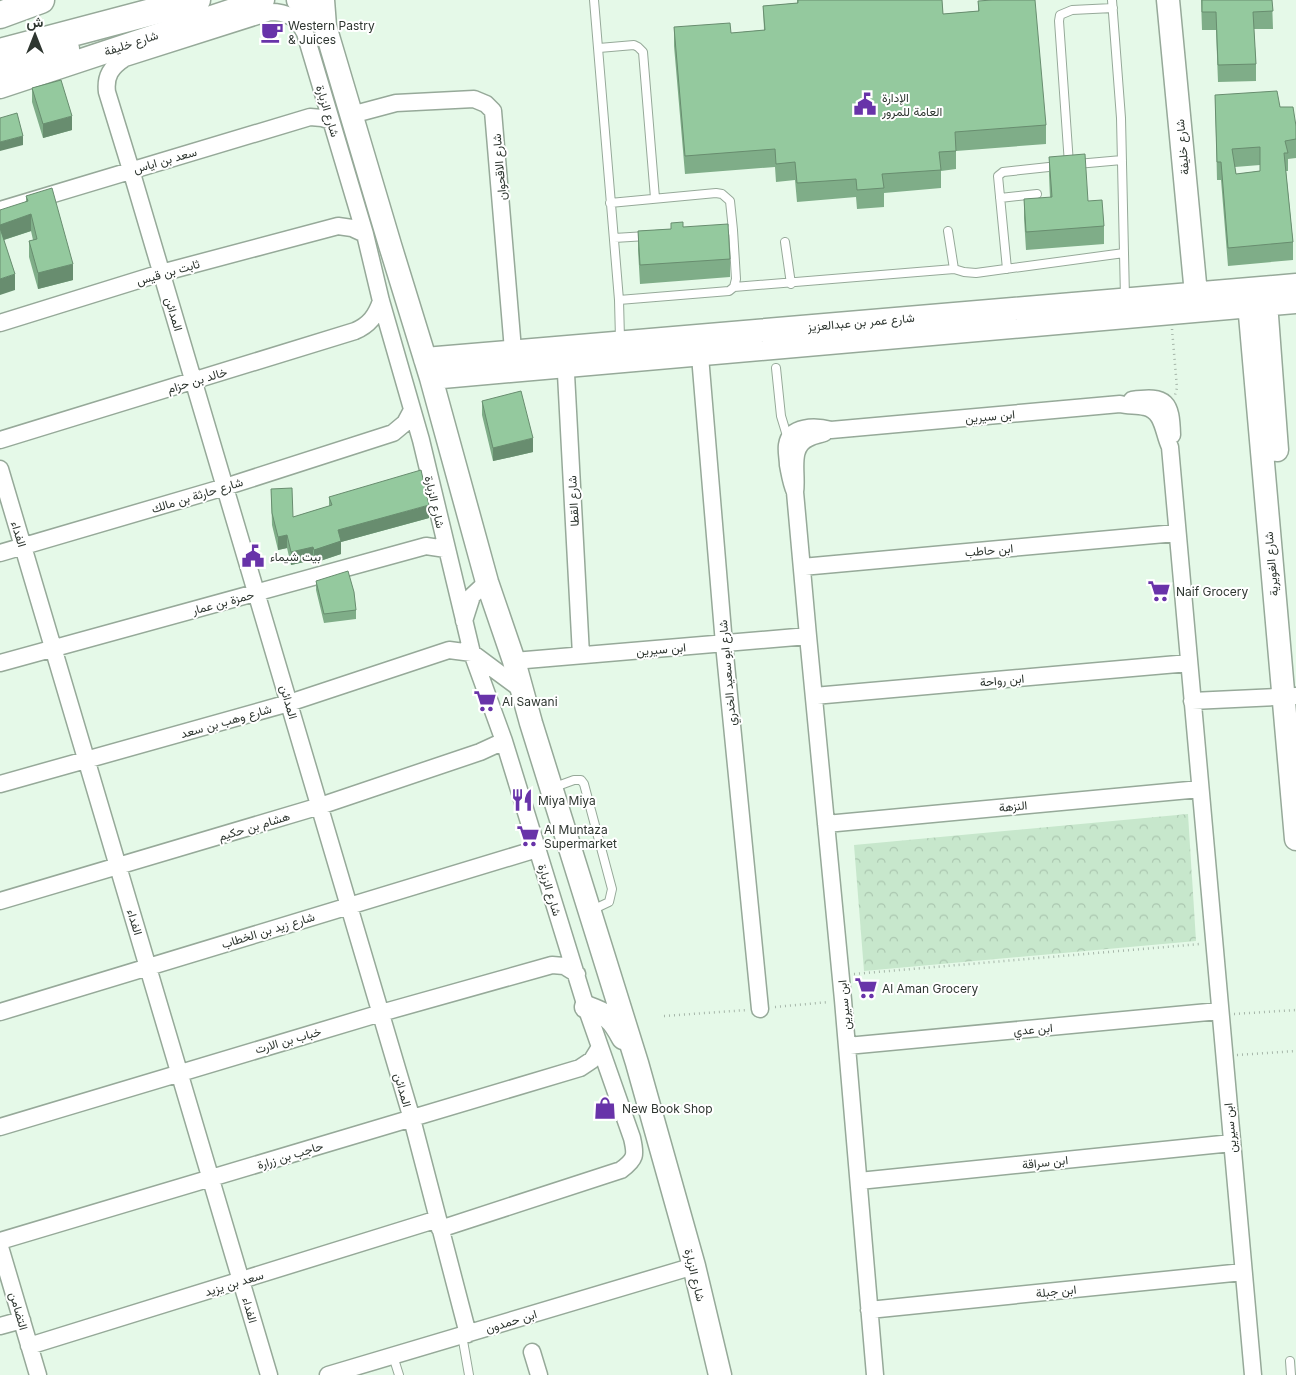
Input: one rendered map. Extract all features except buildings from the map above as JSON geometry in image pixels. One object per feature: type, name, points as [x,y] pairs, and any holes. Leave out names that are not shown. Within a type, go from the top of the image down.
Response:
[{"type":"main road","points":[[0,15],[41,0]]},
{"type":"main road","name":"شارع خليفة","points":[[0,52],[197,0]]},
{"type":"main road","points":[[0,74],[54,56],[128,19]]},
{"type":"street","name":"شارع خليفة","points":[[0,87],[263,0]]},
{"type":"street","name":"شارع الزبارة","points":[[298,0],[316,15],[325,26]]},
{"type":"street","name":"شارع الزبارة","points":[[323,0],[325,26],[355,201],[381,301],[421,440],[463,622],[472,653],[504,741],[586,1006],[632,1138],[635,1153],[631,1162],[621,1170]]},
{"type":"street","name":"شارع خليفة","points":[[1168,0],[1196,294]]},
{"type":"street","name":"شارع الزبارة","points":[[109,72],[115,64],[125,58],[270,12],[290,14],[300,24],[305,33],[341,118],[428,368],[487,582],[514,661],[637,1063],[694,1266],[720,1375]]},
{"type":"street","name":"المدائن","points":[[109,72],[106,82],[107,92],[412,1118],[465,1334]]},
{"type":"street","name":"شارع الاقحوان","points":[[341,118],[396,103],[474,99],[486,104],[493,111],[514,361]]},
{"type":"street","name":"سعد بن اياس","points":[[0,210],[310,118],[341,118]]},
{"type":"street","points":[[338,226],[349,215],[355,201]]},
{"type":"street","points":[[338,226],[352,228],[365,234]]},
{"type":"street","name":"ثابت بن قيس","points":[[0,323],[161,273],[338,226]]},
{"type":"street","name":"شارع عمر بن عبدالعزيز","points":[[699,345],[1171,312],[1257,297],[1296,285]]},
{"type":"street","name":"شارع عمر بن عبدالعزيز","points":[[428,368],[699,345],[1196,294],[1257,297],[1296,302]]},
{"type":"street","name":"شارع الغويرية","points":[[1257,297],[1291,697],[1296,839]]},
{"type":"street","name":"خالد بن حزام","points":[[0,440],[355,331],[369,323],[381,301]]},
{"type":"street","name":"شارع ابو سعيد الخدري","points":[[699,345],[724,644],[760,1009]]},
{"type":"street","name":"شارع القطا","points":[[565,356],[580,655]]},
{"type":"street","name":"ابن سيرين","points":[[1120,404],[1132,400],[1153,398],[1162,401],[1170,412],[1172,435],[1170,447]]},
{"type":"street","name":"ابن سيرين","points":[[795,492],[797,478],[796,454],[800,444],[807,438],[831,430],[1120,404],[1146,407],[1154,411],[1161,418],[1170,447],[1176,533],[1253,1375]]},
{"type":"street","points":[[393,433],[405,423],[412,410]]},
{"type":"street","name":"ابن سيرين","points":[[831,430],[819,428],[803,429],[794,432],[788,440],[786,449],[789,472],[795,492],[841,975],[875,1375]]},
{"type":"street","name":"شارع حارثة بن مالك","points":[[0,553],[225,486],[393,433],[408,434],[421,440]]},
{"type":"street","name":"الفداء","points":[[0,468],[269,1375]]},
{"type":"street","name":"ابن حاطب","points":[[802,567],[1176,533]]},
{"type":"street","name":"حمزة بن عمار","points":[[0,663],[426,546],[446,549]]},
{"type":"street","points":[[450,650],[459,637],[472,596],[487,582]]},
{"type":"street","name":"ابن سيرين","points":[[514,661],[808,636]]},
{"type":"street","name":"شارع وهب بن سعد","points":[[0,784],[289,703],[450,650],[472,653],[522,690]]},
{"type":"street","name":"ابن رواحة","points":[[814,696],[1189,663]]},
{"type":"street","points":[[1192,701],[1291,697]]},
{"type":"street","name":"هشام بن حكيم","points":[[0,901],[320,806],[480,752],[504,741]]},
{"type":"street","name":"النزهة","points":[[826,824],[1200,789]]},
{"type":"street","name":"شارع زيد بن الخطاب","points":[[0,1012],[537,849]]},
{"type":"street","name":"خباب بن الارت","points":[[0,1127],[381,1013],[552,965],[564,966],[576,974]]},
{"type":"street","points":[[586,1006],[607,1015],[615,1024],[637,1063]]},
{"type":"street","name":"ابن عدي","points":[[847,1046],[1220,1013]]},
{"type":"street","name":"حاجب بن زرارة","points":[[0,1241],[580,1068],[592,1060],[600,1047]]},
{"type":"street","name":"حاجب بن زرارة","points":[[580,1068],[610,1075]]},
{"type":"street","name":"ابن سراقة","points":[[859,1181],[1232,1143]]},
{"type":"street","name":"سعد بن يزيد","points":[[29,1346],[242,1281],[621,1170]]},
{"type":"street","name":"التضامن","points":[[0,1247],[38,1375]]},
{"type":"street","name":"ابن حمدون","points":[[328,1375],[366,1367],[393,1356],[694,1266]]},
{"type":"street","name":"ابن جبلة","points":[[870,1310],[1243,1272]]},
{"type":"street","points":[[0,1326],[22,1320]]},
{"type":"street","points":[[532,1352],[538,1375]]},
{"type":"lane","points":[[594,0],[619,300],[620,352]]},
{"type":"lane","points":[[1070,165],[1060,15],[1072,10],[1113,4],[1121,118],[1125,300]]},
{"type":"lane","points":[[598,48],[634,45],[643,52],[655,198]]},
{"type":"lane","points":[[1007,269],[998,176],[1003,172],[1122,160]]},
{"type":"lane","points":[[610,203],[722,194],[730,201],[736,279],[734,287]]},
{"type":"lane","points":[[1000,198],[1037,194]]},
{"type":"lane","points":[[713,232],[733,230]]},
{"type":"lane","points":[[948,231],[954,269]]},
{"type":"lane","points":[[614,238],[654,236]]},
{"type":"lane","points":[[785,242],[791,284]]},
{"type":"lane","points":[[619,300],[720,293],[729,291],[734,287],[791,284],[954,269],[976,273],[1124,253]]},
{"type":"lane","points":[[776,368],[781,416],[788,440]]},
{"type":"lane","points":[[552,788],[574,780],[580,780],[584,784],[612,890],[609,902],[590,911]]},
{"type":"lane","points":[[465,1334],[469,1375]]},
{"type":"lane","points":[[393,1356],[398,1375]]},
{"type":"lane","points":[[1290,1361],[1291,1375]]},
{"type":"path","points":[[1167,406],[1174,399],[1177,388],[1171,312]]},
{"type":"path","points":[[841,975],[1214,943]]},
{"type":"path","points":[[1220,1013],[1296,1010]]},
{"type":"path","points":[[1224,1056],[1296,1050]]},
{"type":"green space","points":[[1188,814],[1196,941],[864,971],[854,845]]},
{"type":"place","name":"Western Pastry & Juices","points":[[272,32]]},
{"type":"place","name":"الإدارة العامة للمرور","points":[[865,104]]},
{"type":"place","name":"بيت شيماء","points":[[253,556]]},
{"type":"place","name":"Naif Grocery","points":[[1159,591]]},
{"type":"place","name":"Al Sawani","points":[[485,701]]},
{"type":"place","name":"Miya Miya","points":[[522,800]]},
{"type":"place","name":"Al Muntaza Supermarket","points":[[528,836]]},
{"type":"place","name":"Al Aman Grocery","points":[[866,988]]},
{"type":"place","name":"New Book Shop","points":[[605,1108]]}]
